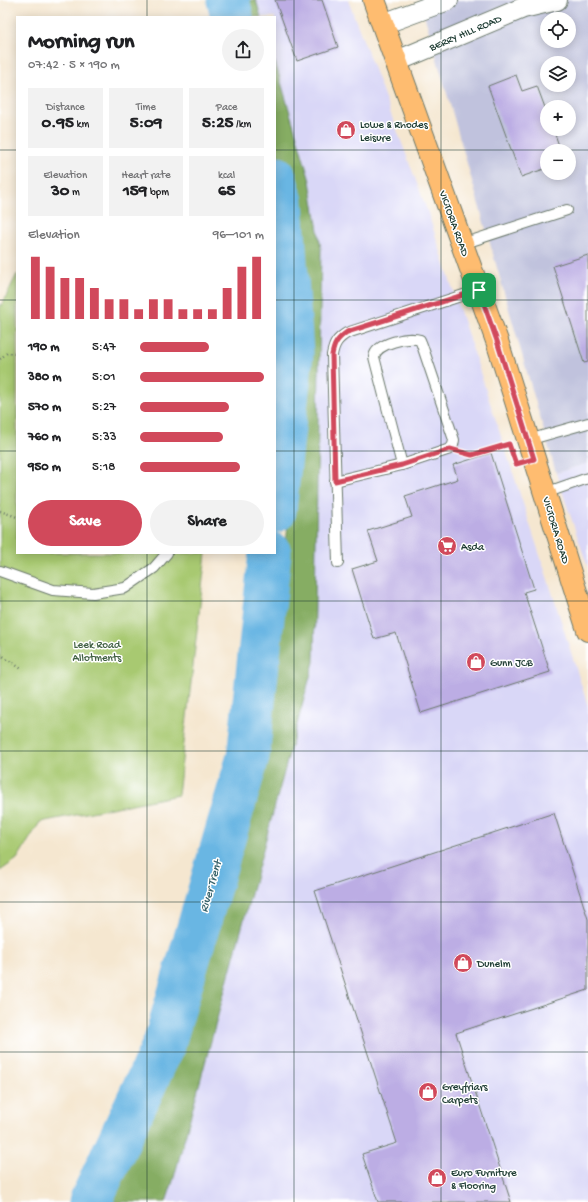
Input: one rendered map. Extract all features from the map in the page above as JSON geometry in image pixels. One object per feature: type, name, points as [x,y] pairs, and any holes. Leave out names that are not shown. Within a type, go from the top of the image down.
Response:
[{"type":"main road","name":"VICTORIA ROAD","points":[[374,0],[479,290],[588,630]]},
{"type":"street","points":[[383,24],[448,0]]},
{"type":"street","name":"BERRY HILL ROAD","points":[[397,61],[523,8],[557,0]]},
{"type":"lane","points":[[462,244],[567,210]]},
{"type":"lane","points":[[338,563],[332,355],[334,345],[339,338],[347,332],[479,290]]},
{"type":"lane","points":[[335,481],[402,465],[450,449],[454,445],[454,440],[420,340],[412,338],[383,346],[378,349],[374,357],[402,465]]},
{"type":"lane","points":[[531,449],[588,423]]},
{"type":"lane","points":[[545,493],[588,478]]},
{"type":"lane","points":[[0,571],[54,590],[93,593],[125,588],[154,568],[166,554]]},
{"type":"path","points":[[0,359],[7,354],[16,354]]},
{"type":"path","points":[[450,449],[472,455],[509,444],[516,464],[531,449]]},
{"type":"path","points":[[0,512],[16,517]]},
{"type":"path","points":[[0,654],[23,670]]},
{"type":"shaded area","points":[[256,0],[348,0],[427,210],[588,706],[588,1202],[163,1202],[262,855],[314,662],[321,249],[310,181],[276,65],[276,16],[261,16]]},
{"type":"shaded area","points":[[420,0],[588,0],[588,463],[556,473]]},
{"type":"shaded area","points":[[588,463],[588,568],[556,473]]},
{"type":"green space","points":[[236,0],[256,0],[261,16],[239,16]]},
{"type":"green space","points":[[276,65],[310,181],[321,249],[314,662],[173,1181],[166,1202],[105,1202],[136,1137],[178,1037],[225,894],[262,749],[279,646],[299,365],[299,307],[296,232],[290,194],[276,149]]},
{"type":"green space","name":"Leek Road Allotments","points":[[16,276],[16,554],[206,554],[178,795],[40,822],[17,859],[0,871],[0,304],[2,305]]},
{"type":"building","points":[[275,0],[322,0],[338,47],[297,61]]},
{"type":"building","points":[[516,75],[522,91],[537,86],[542,100],[540,100],[540,136],[556,136],[558,144],[540,144],[540,170],[521,177],[488,86]]},
{"type":"building","points":[[588,255],[588,362],[584,363],[553,266]]},
{"type":"building","name":"Asda","points":[[491,453],[534,589],[524,592],[550,672],[421,713],[396,633],[374,639],[352,569],[378,561],[368,531],[412,517],[405,496],[458,479],[453,465]]},
{"type":"building","name":"Dunelm","points":[[554,813],[588,919],[588,990],[456,1033],[511,1202],[378,1202],[362,1154],[397,1143],[315,891]]},
{"type":"waterway","name":"River Trent","points":[[228,0],[232,16]]},
{"type":"waterway","name":"River Trent","points":[[276,181],[282,202],[292,353],[276,502]]},
{"type":"waterway","name":"River Trent","points":[[90,1202],[164,1044],[248,757],[270,554]]},
{"type":"place","name":"Lowe & Rhodes Leisure","points":[[346,130]]},
{"type":"place","name":"Asda","points":[[447,546]]},
{"type":"place","name":"Gunn JCB","points":[[476,662]]},
{"type":"place","name":"Dunelm","points":[[463,963]]},
{"type":"place","name":"Greyfriars Carpets","points":[[428,1092]]},
{"type":"place","name":"Euro Furniture & Flooring","points":[[437,1178]]},
{"type":"route","points":[[479,290],[497,341],[534,459],[516,464],[509,444],[472,455],[450,449],[402,465],[335,481],[332,355],[334,345],[339,338],[347,332],[479,290]]}]
